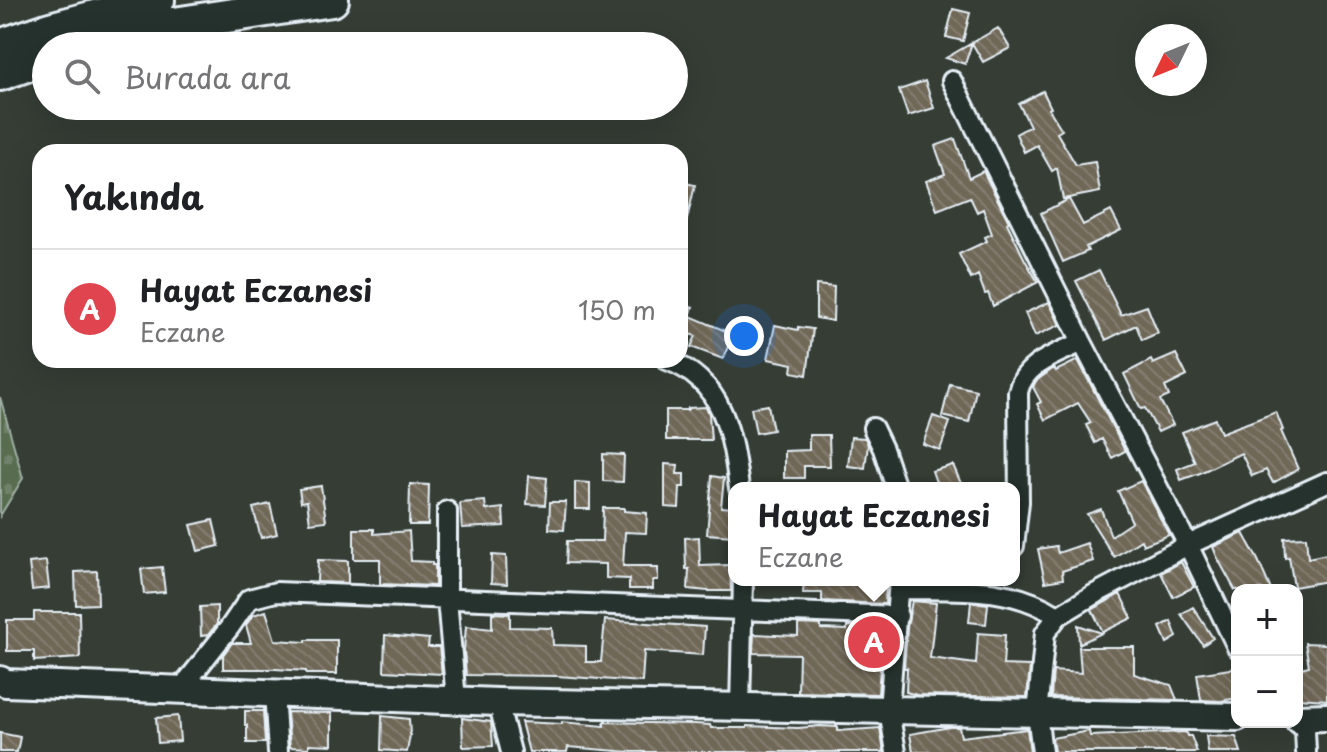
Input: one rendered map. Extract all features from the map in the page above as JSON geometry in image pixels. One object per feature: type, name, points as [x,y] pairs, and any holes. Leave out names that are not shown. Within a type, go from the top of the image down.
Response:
[{"type":"highway","points":[[41,32],[158,0]]},
{"type":"highway","points":[[134,32],[332,0]]},
{"type":"highway","points":[[0,46],[32,35]]},
{"type":"highway","points":[[0,74],[32,63]]},
{"type":"street","points":[[952,81],[1231,635]]},
{"type":"street","points":[[1019,482],[1020,385],[1036,365],[1082,342]]},
{"type":"street","points":[[684,368],[700,379],[719,403],[732,445],[738,482]]},
{"type":"street","points":[[873,428],[894,482]]},
{"type":"street","points":[[1042,752],[1037,714],[1045,633],[1058,616],[1188,545],[1327,482]]},
{"type":"street","points":[[447,511],[447,599],[456,700]]},
{"type":"street","points":[[740,707],[743,586]]},
{"type":"street","points":[[896,752],[889,710],[899,586]]},
{"type":"street","points":[[924,586],[975,590],[1009,587],[1058,616]]},
{"type":"street","points":[[180,690],[249,599],[276,592],[898,616]]},
{"type":"street","points":[[2,685],[498,702],[1231,717]]},
{"type":"street","points":[[274,693],[278,752]]},
{"type":"street","points":[[498,702],[511,752]]},
{"type":"street","points":[[1303,719],[1327,717]]},
{"type":"street","points":[[1303,728],[1306,752]]},
{"type":"green space","points":[[0,397],[23,478],[0,516]]},
{"type":"building","points":[[953,9],[970,13],[963,41],[946,37]]},
{"type":"building","points":[[998,28],[1010,48],[983,62],[972,43]]},
{"type":"building","points":[[972,43],[965,64],[946,58]]},
{"type":"building","points":[[925,81],[934,108],[908,116],[899,90]]},
{"type":"building","points":[[1043,91],[1049,109],[1062,130],[1057,133],[1076,165],[1095,162],[1100,192],[1063,199],[1057,168],[1052,171],[1037,145],[1024,152],[1016,134],[1030,126],[1019,104]]},
{"type":"building","points":[[955,139],[969,178],[983,171],[1038,282],[993,306],[978,275],[971,279],[959,254],[987,241],[985,237],[992,234],[983,209],[977,212],[970,197],[937,210],[926,181],[945,174],[935,146]]},
{"type":"building","points":[[688,184],[695,185],[688,215]]},
{"type":"building","points":[[1069,199],[1083,225],[1111,211],[1121,230],[1086,247],[1088,251],[1063,262],[1041,213]]},
{"type":"building","points":[[1099,270],[1121,315],[1147,306],[1158,333],[1142,340],[1136,325],[1106,340],[1076,281]]},
{"type":"building","points":[[816,285],[834,287],[833,321],[816,318]]},
{"type":"building","points":[[1049,302],[1060,325],[1035,336],[1025,313]]},
{"type":"building","points":[[688,305],[693,307],[690,316],[733,334],[723,359],[691,347],[696,336],[688,334]]},
{"type":"building","points":[[775,325],[798,330],[798,327],[813,329],[807,375],[792,372],[793,364],[768,359]]},
{"type":"building","points":[[1176,354],[1187,376],[1165,387],[1169,396],[1160,400],[1173,425],[1158,432],[1145,408],[1141,409],[1124,374],[1151,360],[1153,364]]},
{"type":"building","points":[[1078,360],[1125,451],[1112,458],[1102,439],[1095,443],[1086,425],[1091,423],[1078,403],[1045,420],[1037,404],[1041,402],[1033,387],[1036,381],[1054,368],[1056,371]]},
{"type":"building","points":[[950,384],[976,390],[969,422],[942,416]]},
{"type":"building","points":[[768,405],[773,430],[756,433],[751,408]]},
{"type":"building","points":[[706,407],[711,440],[666,440],[666,410]]},
{"type":"building","points":[[1276,412],[1298,469],[1273,483],[1266,470],[1252,476],[1241,453],[1181,480],[1177,469],[1195,462],[1182,432],[1215,419],[1221,433]]},
{"type":"building","points":[[933,416],[950,422],[940,450],[923,444]]},
{"type":"building","points":[[809,435],[829,435],[830,466],[804,466],[804,478],[784,478],[784,451],[809,450]]},
{"type":"building","points":[[851,437],[865,438],[868,445],[865,468],[848,466]]},
{"type":"building","points":[[603,454],[624,455],[623,482],[603,481]]},
{"type":"building","points":[[665,464],[678,465],[677,474],[684,474],[679,508],[665,507]]},
{"type":"building","points":[[953,465],[960,482],[936,482],[932,471]]},
{"type":"building","points":[[529,476],[547,478],[545,505],[527,504]]},
{"type":"building","points":[[712,476],[724,478],[721,507],[728,508],[728,536],[707,534]]},
{"type":"building","points":[[1141,481],[1169,535],[1143,545],[1141,540],[1114,557],[1087,514],[1101,509],[1111,536],[1132,522],[1118,491]]},
{"type":"building","points":[[575,482],[590,483],[590,509],[575,509]]},
{"type":"building","points":[[410,484],[429,485],[428,525],[409,525]]},
{"type":"building","points":[[321,486],[326,521],[310,523],[307,501],[301,502],[299,489]]},
{"type":"building","points":[[485,501],[486,510],[503,508],[504,526],[462,528],[460,503]]},
{"type":"building","points":[[550,502],[566,502],[564,530],[549,529]]},
{"type":"building","points":[[270,504],[277,534],[261,538],[253,508]]},
{"type":"building","points":[[603,508],[647,513],[646,533],[625,532],[623,566],[658,568],[658,580],[653,580],[653,589],[629,589],[629,579],[606,578],[606,564],[566,563],[567,541],[602,541]]},
{"type":"building","points":[[213,520],[219,546],[198,551],[191,525]]},
{"type":"building","points":[[354,529],[374,529],[374,534],[409,531],[411,561],[432,562],[435,565],[435,586],[380,584],[380,559],[354,559]]},
{"type":"building","points":[[1243,533],[1268,584],[1232,584],[1213,547]]},
{"type":"building","points":[[699,537],[700,566],[728,565],[728,586],[731,586],[731,591],[688,589],[685,538]]},
{"type":"building","points":[[1306,537],[1308,558],[1327,554],[1327,581],[1294,584],[1289,557],[1285,558],[1284,538]]},
{"type":"building","points":[[1087,543],[1093,561],[1062,571],[1063,579],[1045,582],[1038,549],[1056,546],[1058,553]]},
{"type":"building","points":[[492,555],[506,556],[507,584],[491,583]]},
{"type":"building","points":[[318,560],[348,561],[348,583],[317,582]]},
{"type":"building","points":[[46,561],[49,588],[32,590],[29,563]]},
{"type":"building","points":[[1181,562],[1194,587],[1173,597],[1161,573]]},
{"type":"building","points":[[162,567],[165,592],[144,594],[141,569]]},
{"type":"building","points":[[97,571],[98,604],[76,605],[75,572]]},
{"type":"building","points":[[804,586],[886,586],[885,604],[822,601],[822,593],[803,593]]},
{"type":"building","points":[[1120,594],[1132,618],[1103,632],[1092,610]]},
{"type":"building","points":[[912,601],[936,603],[930,658],[976,664],[978,633],[1005,635],[1003,665],[1030,666],[1027,697],[917,695],[906,692],[907,668],[904,668]]},
{"type":"building","points":[[971,602],[988,604],[986,624],[969,622]]},
{"type":"building","points":[[217,606],[217,624],[208,635],[201,636],[200,607]]},
{"type":"building","points":[[1193,607],[1213,638],[1203,645],[1181,614]]},
{"type":"building","points":[[266,611],[275,640],[337,640],[337,674],[223,669],[223,655],[232,643],[251,643],[246,625],[253,615]]},
{"type":"building","points":[[34,612],[79,612],[80,658],[34,661],[34,651],[7,651],[7,620],[34,620]]},
{"type":"building","points":[[492,613],[510,614],[510,627],[552,628],[553,645],[586,646],[586,662],[601,662],[605,620],[705,627],[703,655],[644,651],[642,682],[557,676],[466,675],[466,626],[492,629]]},
{"type":"building","points":[[1171,621],[1177,637],[1167,643],[1160,627]]},
{"type":"building","points":[[798,624],[847,630],[847,626],[883,627],[878,694],[798,692],[799,654],[753,653],[754,634],[798,636]]},
{"type":"building","points":[[1078,625],[1102,633],[1079,644]]},
{"type":"building","points":[[385,635],[429,639],[428,647],[439,647],[442,674],[384,671]]},
{"type":"building","points":[[1305,643],[1327,644],[1327,700],[1303,698],[1303,668],[1309,666]]},
{"type":"building","points":[[1079,647],[1134,647],[1134,674],[1171,685],[1177,700],[1051,697],[1053,671],[1081,673]]},
{"type":"building","points":[[1231,669],[1231,699],[1201,700],[1197,674]]},
{"type":"building","points":[[245,711],[263,711],[265,743],[247,743]]},
{"type":"building","points":[[287,712],[332,713],[332,745],[290,747]]},
{"type":"building","points":[[178,716],[180,741],[158,743],[156,718]]},
{"type":"building","points":[[382,716],[409,719],[407,752],[381,750]]},
{"type":"building","points":[[462,718],[491,722],[493,746],[463,747]]},
{"type":"building","points":[[521,722],[604,726],[604,722],[695,724],[710,725],[711,728],[820,726],[838,727],[838,731],[880,728],[884,752],[630,752],[568,747],[567,752],[529,752]]},
{"type":"building","points":[[959,727],[961,737],[1027,729],[1030,752],[913,752],[910,734]]},
{"type":"building","points":[[1089,731],[1090,736],[1186,732],[1187,736],[1191,736],[1197,752],[1054,752],[1052,738]]},
{"type":"building","points":[[0,733],[20,737],[17,752],[0,752]]},
{"type":"building","points":[[1206,736],[1236,737],[1241,752],[1208,752]]},
{"type":"place","name":"Hayat Eczanesi","points":[[874,642]]}]
